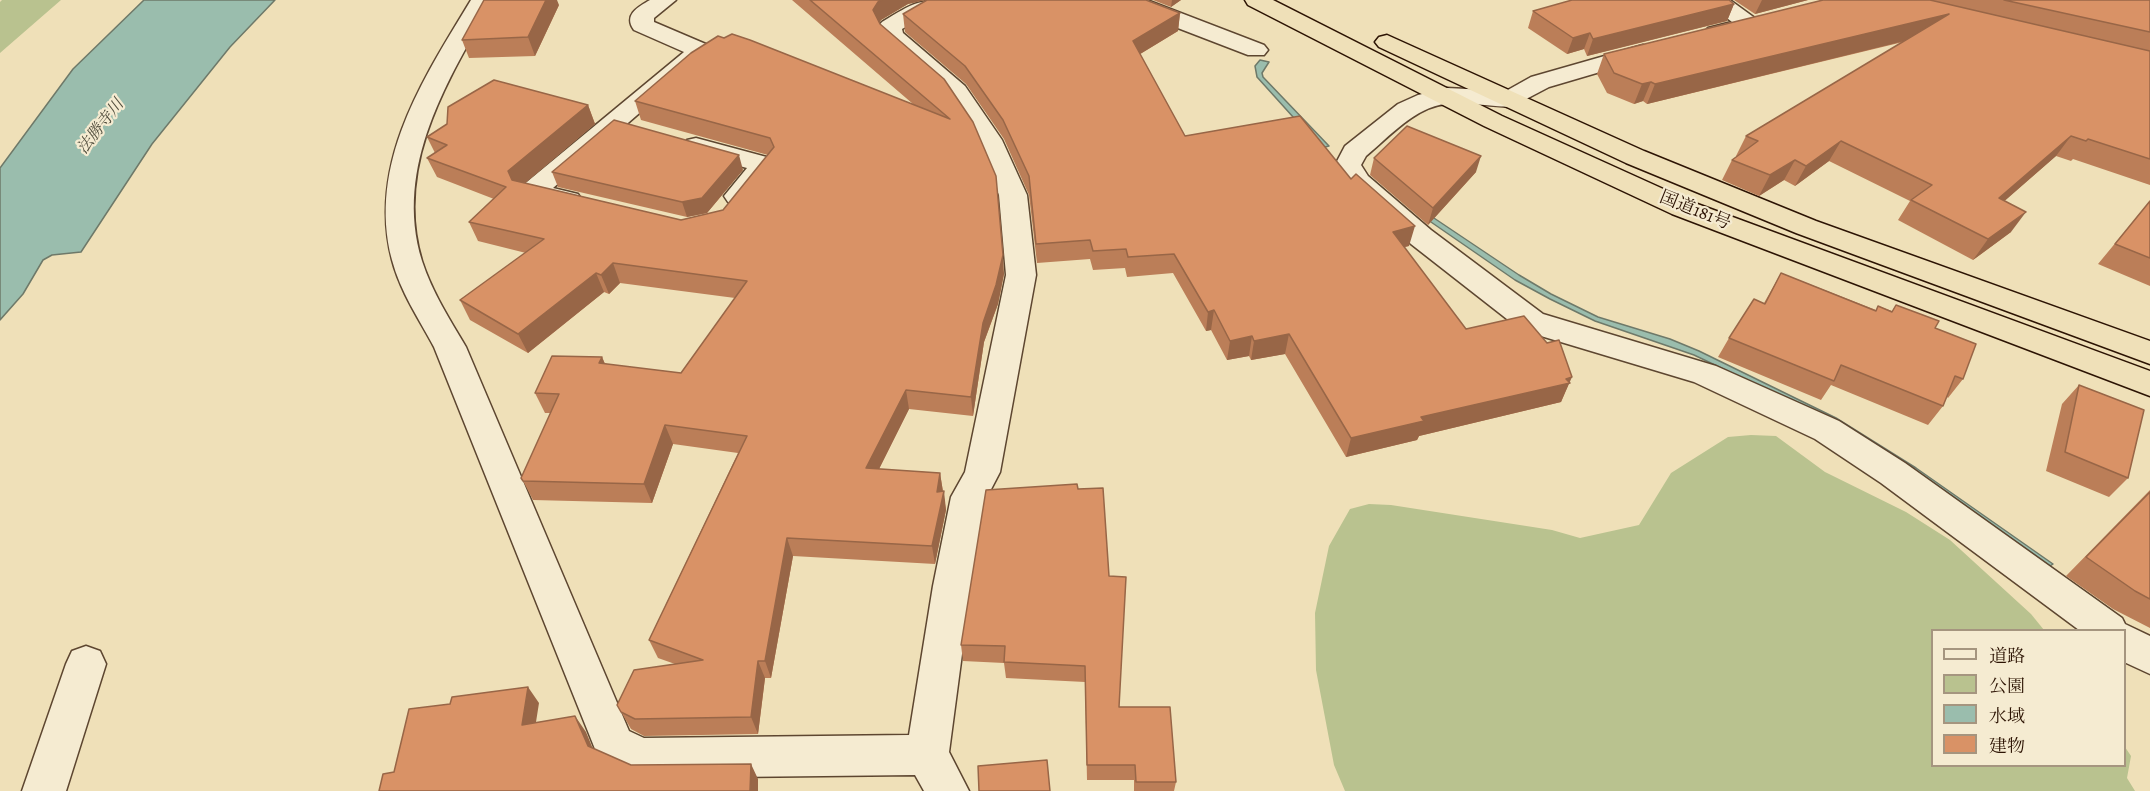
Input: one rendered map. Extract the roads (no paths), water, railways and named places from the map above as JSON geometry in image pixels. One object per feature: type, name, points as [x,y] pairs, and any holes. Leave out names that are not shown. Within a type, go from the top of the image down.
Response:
[{"type":"highway","name":"国道181号","points":[[1256,0],[1493,121],[1682,208],[2150,384]]},
{"type":"highway","name":"国道181号","points":[[1305,0],[1354,26],[1635,158],[1806,227],[2150,353]]},
{"type":"street","points":[[482,0],[416,118],[404,164],[398,203],[407,259],[422,298],[450,347],[614,745],[641,758],[927,754]]},
{"type":"street","points":[[598,207],[532,192],[625,126],[700,50],[642,25],[642,15],[665,0]]},
{"type":"street","points":[[944,0],[921,8],[890,27],[892,36],[956,91],[989,140],[1012,195],[1021,275],[982,472],[969,497],[952,586],[927,754],[947,791]]},
{"type":"street","points":[[1126,0],[1256,50]]},
{"type":"street","points":[[1695,38],[1761,21],[1714,0]]},
{"type":"street","points":[[1661,47],[1540,82],[1511,99],[1447,96],[1427,99],[1407,109],[1349,158],[1348,165],[1358,181],[1421,237],[1532,322],[1705,374],[1827,430],[1893,473],[2107,629]]},
{"type":"street","points":[[671,139],[764,165],[724,214]]},
{"type":"street","points":[[2126,642],[2150,656]]},
{"type":"street","points":[[44,791],[86,663]]},
{"type":"water","name":"法勝寺川","points":[[144,0],[275,0],[230,47],[152,144],[81,252],[52,255],[43,260],[23,294],[0,320],[0,168],[73,69]]},
{"type":"water","points":[[1260,60],[1269,62],[1262,73],[1263,77],[1329,146],[1321,148],[1257,77],[1255,66]]},
{"type":"water","points":[[1419,208],[1551,294],[1598,317],[1670,339],[1699,351],[1836,418],[1916,468],[2053,564],[2047,568],[1832,421],[1694,355],[1595,321],[1550,299],[1515,280],[1415,211]]}]
